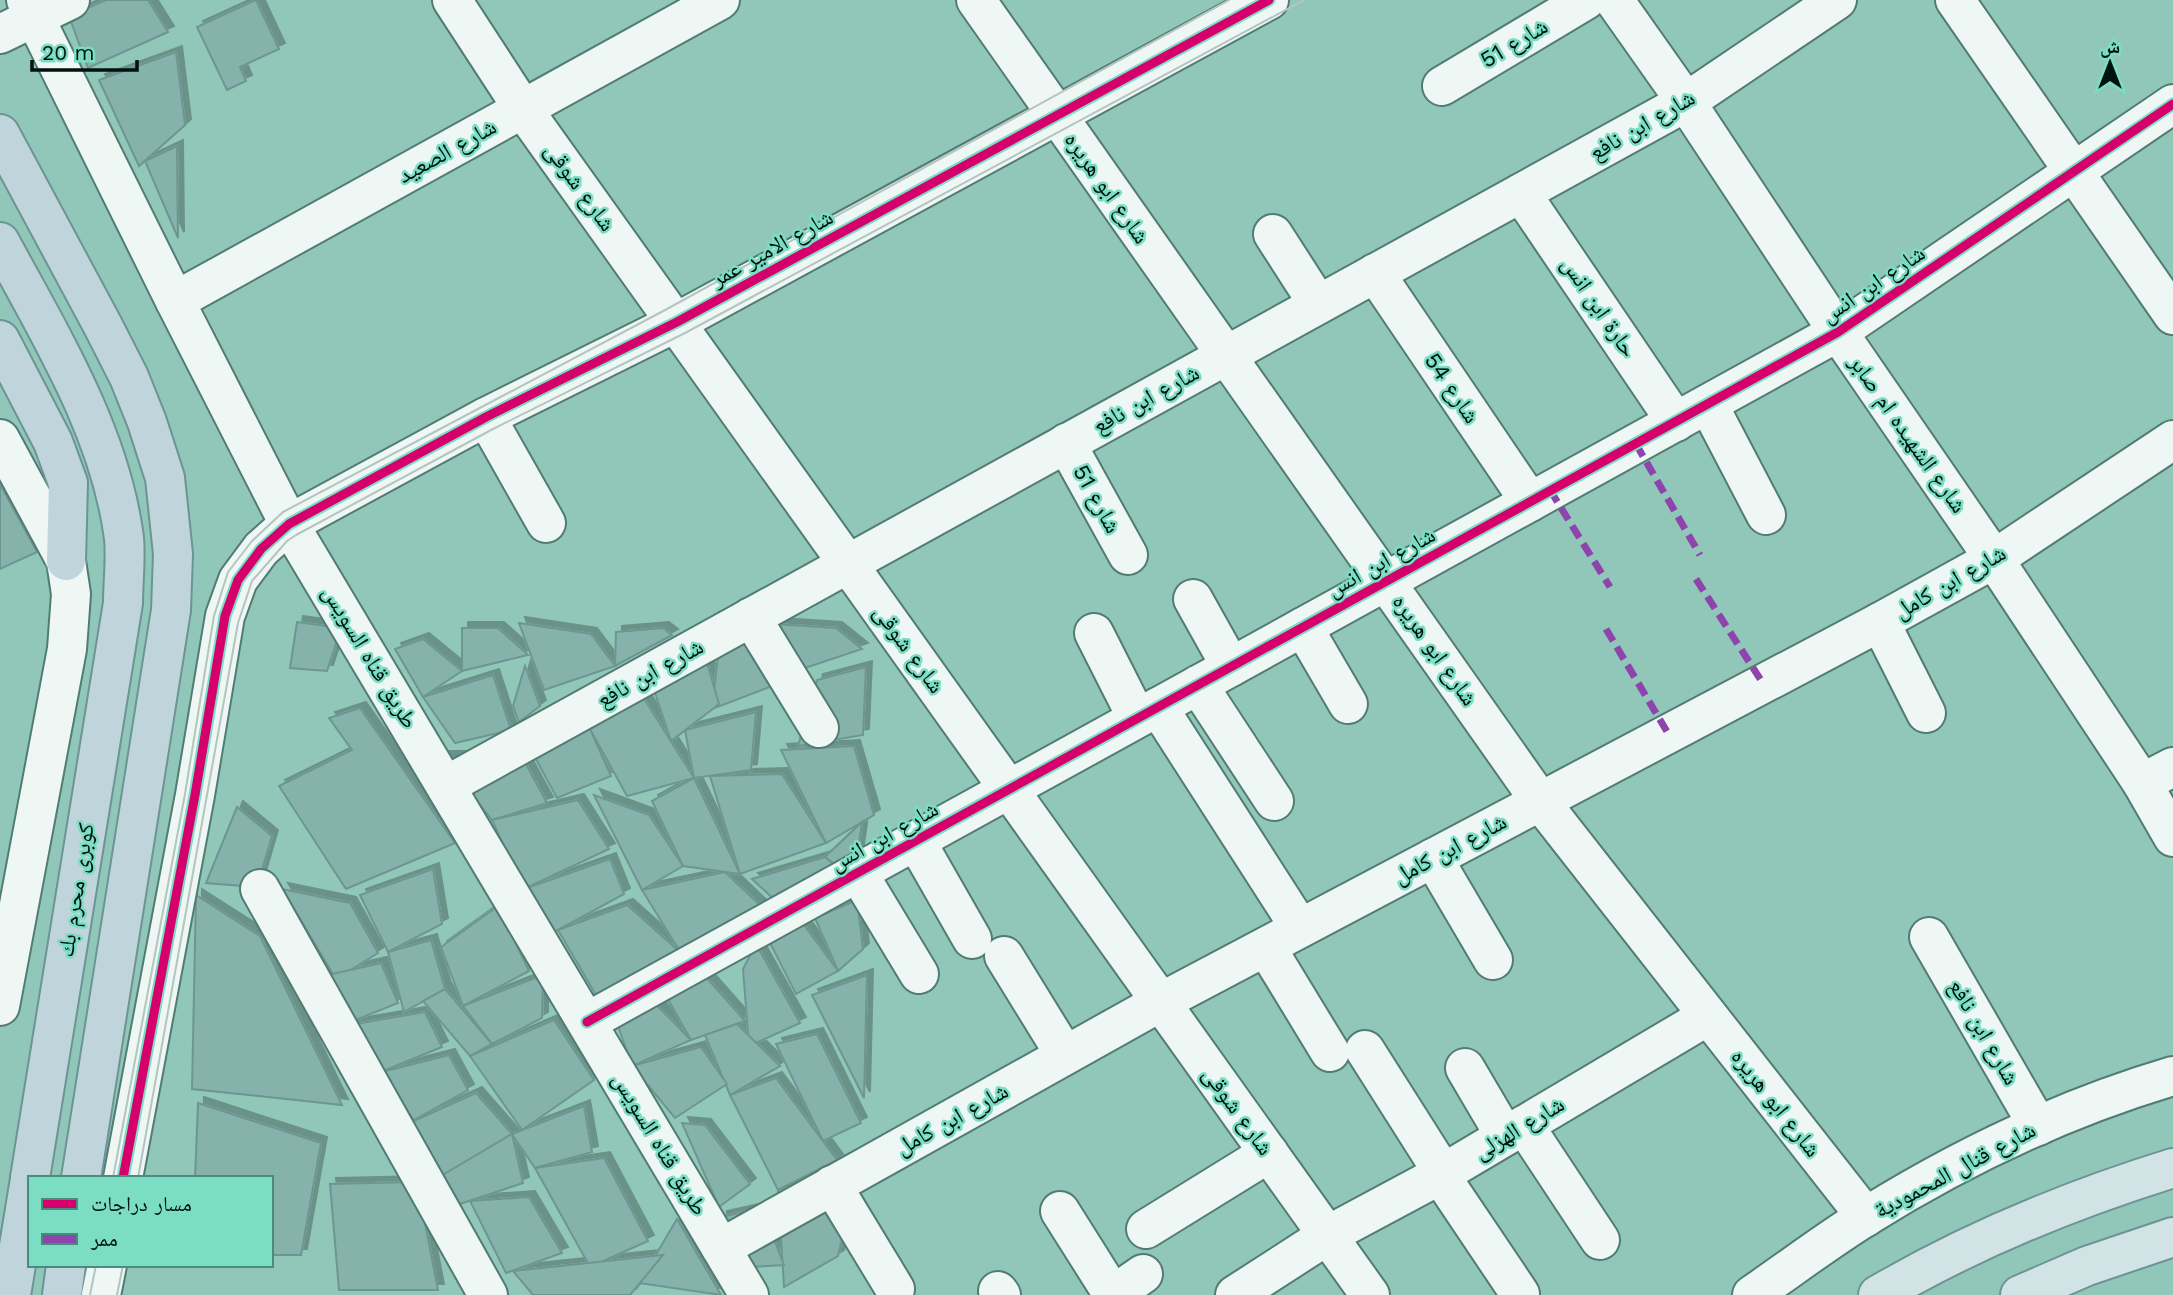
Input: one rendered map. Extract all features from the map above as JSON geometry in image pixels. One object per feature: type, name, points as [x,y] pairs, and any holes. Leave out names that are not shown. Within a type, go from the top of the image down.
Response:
[{"type":"highway","points":[[0,134],[129,377],[147,422],[164,478],[173,554],[171,610],[80,1176]]},
{"type":"highway","name":"كوبرى محرم بك","points":[[0,242],[61,355],[97,436],[114,485],[124,541],[123,603],[30,1176]]},
{"type":"highway","points":[[0,340],[53,442],[68,483],[66,561]]},
{"type":"highway","name":"كوبرى محرم بك","points":[[11,1295],[28,1190]]},
{"type":"highway","points":[[62,1295],[66,1267]]},
{"type":"main road","points":[[1878,1295],[1968,1246],[2039,1214],[2173,1168]]},
{"type":"main road","points":[[2020,1295],[2087,1266],[2173,1237]]},
{"type":"street","points":[[0,34],[30,8],[70,0]]},
{"type":"street","name":"شارع شوقى","points":[[452,0],[523,109],[1370,1295]]},
{"type":"street","name":"شارع الصعيد","points":[[174,301],[720,0]]},
{"type":"street","name":"شارع ابو هريره","points":[[976,0],[1540,801],[1866,1217]]},
{"type":"street","name":"شارع الامير عمر","points":[[123,1176],[195,795],[225,616],[238,580],[261,549],[289,524],[486,417],[677,322],[1269,0]]},
{"type":"street","name":"شارع 51","points":[[1442,86],[1586,0]]},
{"type":"street","name":"شارع الشهيده ام صابر","points":[[1614,0],[1686,102],[1838,332],[1994,559],[2158,775],[2173,837]]},
{"type":"street","name":"شارع ابن نافع","points":[[447,785],[1686,102],[1837,0]]},
{"type":"street","points":[[1955,0],[2173,315]]},
{"type":"street","name":"طريق قناه السويس","points":[[30,8],[174,301],[289,524],[749,1295]]},
{"type":"street","name":"شارع ابن انس","points":[[587,1022],[1838,332],[2173,104]]},
{"type":"street","name":"حارة ابن انس","points":[[1521,193],[1692,413],[1766,515]]},
{"type":"street","points":[[1273,234],[1318,304]]},
{"type":"street","name":"شارع 54","points":[[1375,273],[1530,502]]},
{"type":"street","points":[[486,417],[546,523]]},
{"type":"street","points":[[0,439],[66,561],[71,594],[67,649],[0,1006]]},
{"type":"street","name":"شارع ابن كامل","points":[[721,1248],[1160,1003],[1670,735],[1994,559],[2173,440]]},
{"type":"street","name":"شارع 51","points":[[1066,443],[1128,555]]},
{"type":"street","points":[[1193,600],[1231,667]]},
{"type":"street","points":[[751,617],[819,728]]},
{"type":"street","points":[[1880,622],[1926,713]]},
{"type":"street","points":[[1303,627],[1348,704]]},
{"type":"street","points":[[1094,633],[1300,928]]},
{"type":"street","points":[[1198,685],[1274,801]]},
{"type":"street","points":[[915,841],[1065,1055]]},
{"type":"street","points":[[1433,858],[1493,960]]},
{"type":"street","points":[[858,873],[919,974]]},
{"type":"street","points":[[260,889],[488,1295]]},
{"type":"street","name":"شارع ابن نافع","points":[[1930,937],[2038,1126]]},
{"type":"street","points":[[1266,947],[1442,1174],[1520,1294]]},
{"type":"street","name":"شارع الهزلى","points":[[1235,1295],[1328,1235],[1442,1174],[1708,1016]]},
{"type":"street","points":[[1465,1068],[1600,1240]]},
{"type":"street","name":"شارع قنال المحمودية","points":[[1752,1295],[1866,1217],[1980,1153],[2126,1090],[2173,1076]]},
{"type":"street","points":[[1146,1229],[1269,1153]]},
{"type":"street","points":[[832,1185],[895,1289]]},
{"type":"street","points":[[1060,1211],[1123,1288]]},
{"type":"street","points":[[101,1295],[107,1267]]},
{"type":"building","points":[[106,0],[148,0],[168,32],[88,68],[69,16]]},
{"type":"building","points":[[256,0],[279,49],[240,67],[246,81],[227,90],[197,27]]},
{"type":"building","points":[[176,52],[185,125],[139,166],[99,80]]},
{"type":"building","points":[[177,146],[178,238],[145,161]]},
{"type":"building","points":[[0,484],[37,552],[0,569]]},
{"type":"building","points":[[297,622],[341,628],[327,671],[290,668]]},
{"type":"building","points":[[519,623],[591,634],[615,666],[544,690]]},
{"type":"building","points":[[774,624],[836,628],[862,649],[802,669]]},
{"type":"building","points":[[462,628],[498,628],[528,655],[462,671]]},
{"type":"building","points":[[663,628],[672,635],[615,666],[616,632]]},
{"type":"building","points":[[423,639],[462,671],[423,697],[395,649]]},
{"type":"building","points":[[746,641],[775,685],[712,709],[718,656]]},
{"type":"building","points":[[705,656],[719,704],[671,741],[654,690]]},
{"type":"building","points":[[525,666],[540,706],[519,722],[513,706]]},
{"type":"building","points":[[866,667],[863,735],[798,746],[817,680]]},
{"type":"building","points":[[493,675],[511,730],[455,743],[423,697]]},
{"type":"building","points":[[643,697],[694,778],[627,796],[590,729]]},
{"type":"building","points":[[360,708],[455,843],[346,889],[279,786],[352,750],[329,718]]},
{"type":"building","points":[[756,712],[751,770],[694,778],[685,730]]},
{"type":"building","points":[[590,729],[611,776],[557,798],[531,750]]},
{"type":"building","points":[[854,746],[874,815],[826,843],[781,750]]},
{"type":"building","points":[[443,757],[522,757],[547,803],[492,820]]},
{"type":"building","points":[[782,774],[826,843],[740,874],[710,776]]},
{"type":"building","points":[[694,778],[740,874],[683,866],[652,801]]},
{"type":"building","points":[[594,795],[649,815],[683,866],[642,890]]},
{"type":"building","points":[[578,800],[609,849],[524,889],[492,820]]},
{"type":"building","points":[[237,807],[272,836],[257,887],[206,883]]},
{"type":"building","points":[[862,822],[858,850],[840,869],[825,857]]},
{"type":"building","points":[[825,857],[840,869],[778,903],[752,879]]},
{"type":"building","points":[[610,859],[624,894],[549,935],[524,889]]},
{"type":"building","points":[[433,869],[442,924],[388,952],[360,895]]},
{"type":"building","points":[[725,872],[767,912],[681,953],[642,890]]},
{"type":"building","points":[[282,889],[350,903],[378,953],[336,979]]},
{"type":"building","points":[[196,895],[260,936],[342,1105],[192,1089]]},
{"type":"building","points":[[857,900],[863,949],[838,971],[815,918]]},
{"type":"building","points":[[627,905],[681,953],[596,995],[558,930]]},
{"type":"building","points":[[498,906],[529,971],[463,1006],[441,947]]},
{"type":"building","points":[[801,921],[838,971],[796,994],[767,937]]},
{"type":"building","points":[[431,940],[445,989],[404,1012],[388,952]]},
{"type":"building","points":[[756,944],[800,1023],[749,1046],[743,969]]},
{"type":"building","points":[[381,963],[398,1003],[338,1027],[319,977]]},
{"type":"building","points":[[543,975],[542,1018],[492,1044],[463,1006]]},
{"type":"building","points":[[867,975],[864,1098],[812,995]]},
{"type":"building","points":[[706,977],[745,1021],[691,1040],[665,994]]},
{"type":"building","points":[[445,989],[492,1044],[470,1056],[423,1001]]},
{"type":"building","points":[[643,991],[691,1040],[632,1066],[612,1009]]},
{"type":"building","points":[[425,1012],[442,1047],[366,1078],[338,1027]]},
{"type":"building","points":[[554,1020],[594,1080],[522,1130],[470,1056]]},
{"type":"building","points":[[737,1024],[780,1066],[730,1095],[705,1035]]},
{"type":"building","points":[[817,1034],[861,1123],[823,1141],[776,1044]]},
{"type":"building","points":[[701,1047],[727,1084],[675,1118],[632,1066]]},
{"type":"building","points":[[449,1055],[468,1090],[414,1120],[378,1073]]},
{"type":"building","points":[[776,1078],[837,1160],[778,1190],[730,1095]]},
{"type":"building","points":[[476,1093],[512,1134],[441,1176],[398,1128]]},
{"type":"building","points":[[198,1103],[321,1143],[301,1255],[273,1255],[273,1176],[195,1176]]},
{"type":"building","points":[[584,1106],[592,1152],[535,1168],[512,1134]]},
{"type":"building","points":[[682,1123],[705,1125],[750,1184],[719,1207]]},
{"type":"building","points":[[512,1134],[523,1183],[460,1204],[441,1176]]},
{"type":"building","points":[[863,1150],[838,1256],[784,1287],[778,1190]]},
{"type":"building","points":[[604,1158],[648,1241],[590,1267],[535,1168]]},
{"type":"building","points":[[417,1182],[438,1290],[339,1290],[330,1184]]},
{"type":"building","points":[[529,1197],[562,1253],[506,1273],[470,1201]]},
{"type":"building","points":[[762,1208],[784,1265],[715,1269],[721,1217]]},
{"type":"building","points":[[677,1219],[721,1295],[639,1283]]},
{"type":"building","points":[[663,1255],[630,1295],[533,1295],[513,1271]]},
{"type":"tram line","points":[[113,1176],[185,794],[214,616],[228,572],[252,541],[283,512],[667,309],[1229,0]]},
{"type":"tram line","points":[[138,1176],[238,623],[252,581],[287,541],[493,429],[685,333],[1304,0]]},
{"type":"tram line","points":[[90,1295],[96,1267]]},
{"type":"tram line","points":[[117,1295],[123,1267]]},
{"type":"marked path","points":[[1636,444],[1700,555]]},
{"type":"marked path","points":[[1550,490],[1610,587]]},
{"type":"marked path","points":[[1696,579],[1764,685]]},
{"type":"marked path","points":[[1606,629],[1669,735]]},
{"type":"cycle path","points":[[123,1176],[195,795],[225,616],[238,580],[261,549],[289,524],[486,417],[677,322],[1269,0]]},
{"type":"cycle path","points":[[587,1022],[1838,332],[2173,104]]}]
